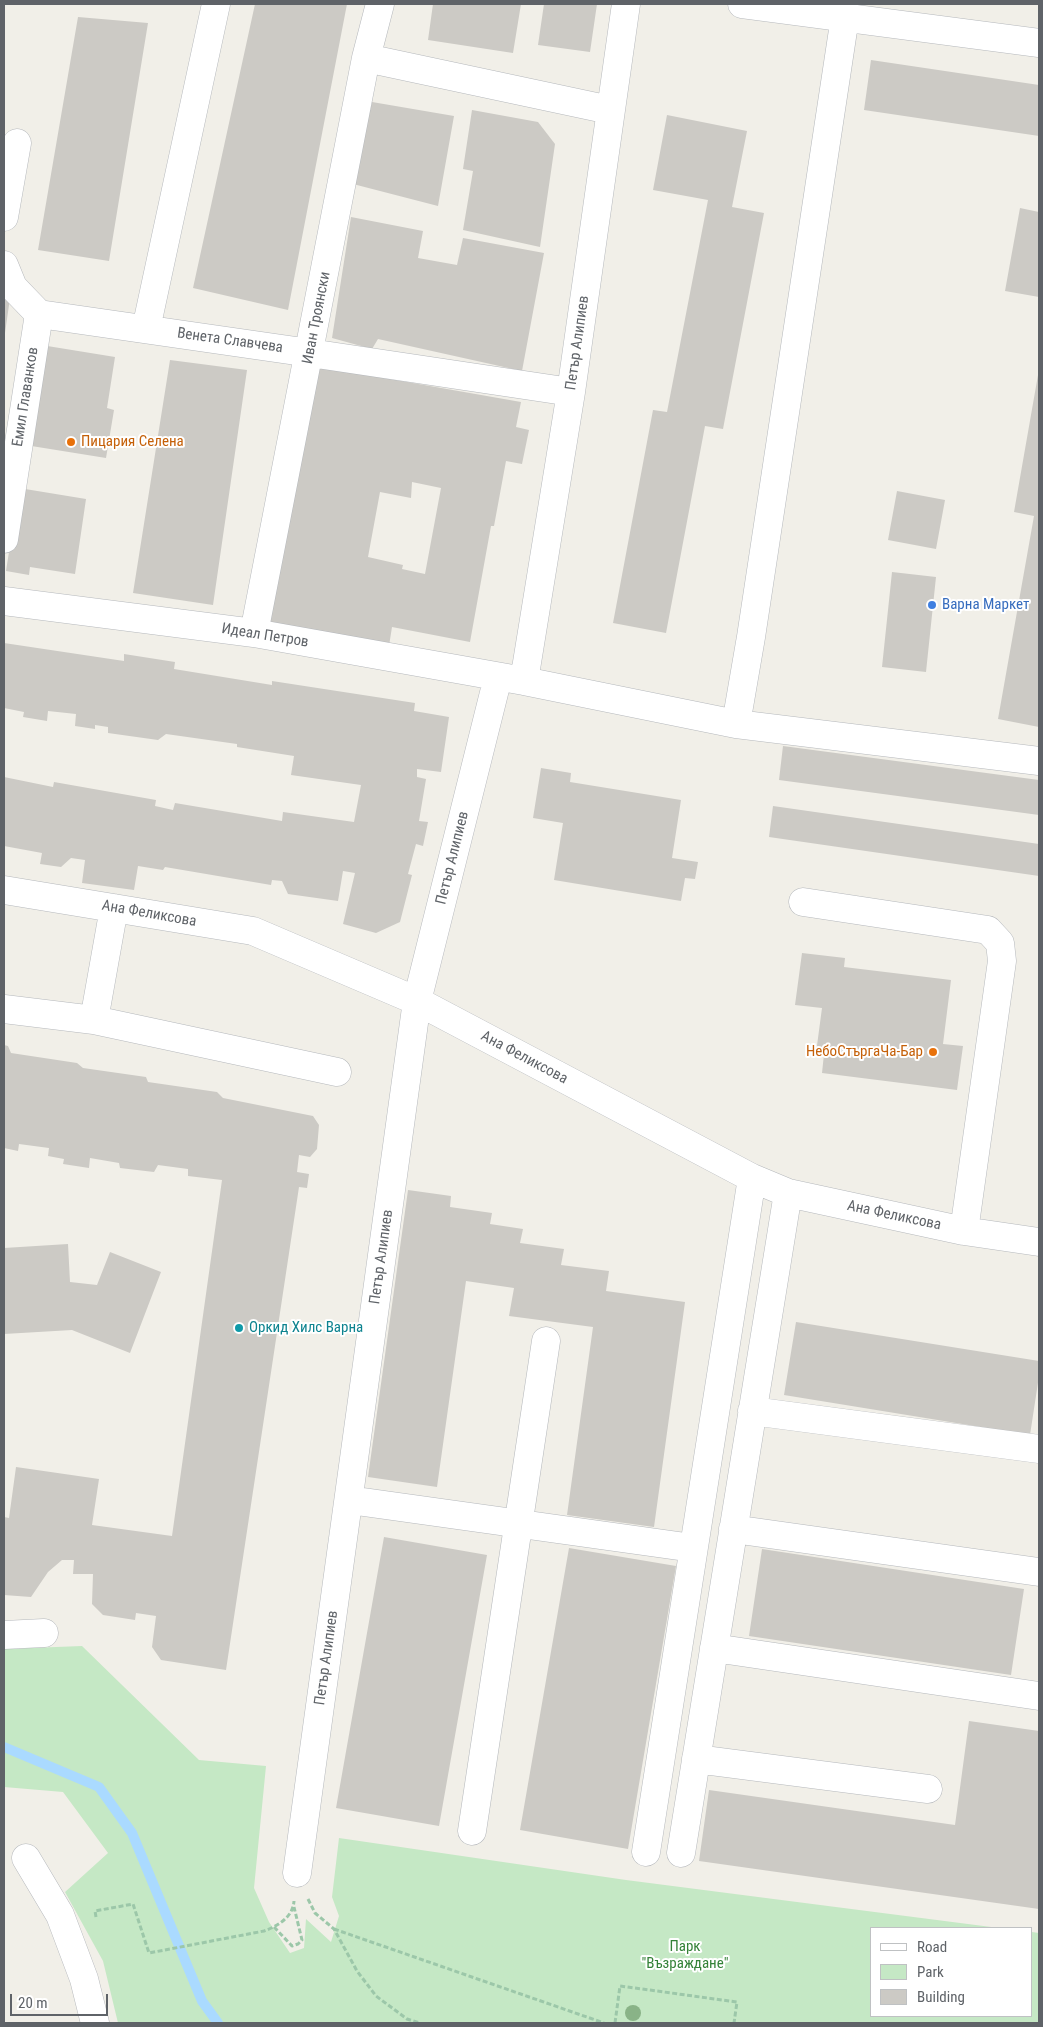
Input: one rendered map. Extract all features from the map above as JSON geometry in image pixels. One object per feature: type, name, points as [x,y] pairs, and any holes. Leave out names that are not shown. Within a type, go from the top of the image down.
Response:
[{"type":"street","points":[[146,329],[216,4]]},
{"type":"street","name":"Иван Троянски","points":[[254,634],[366,58],[380,4]]},
{"type":"street","name":"Петър Алипиев","points":[[524,681],[571,392],[626,4]]},
{"type":"street","points":[[742,4],[1039,43]]},
{"type":"street","points":[[736,724],[751,637],[845,17]]},
{"type":"street","points":[[366,58],[610,110]]},
{"type":"street","points":[[4,218],[17,143]]},
{"type":"street","points":[[4,265],[13,287],[39,314]]},
{"type":"street","name":"Венета Славчева","points":[[39,314],[571,392]]},
{"type":"street","name":"Емил Главанков","points":[[4,539],[39,314]]},
{"type":"street","name":"Идеал Петров","points":[[4,601],[254,634],[524,681],[736,724],[1039,761]]},
{"type":"street","name":"Петър Алипиев","points":[[297,1873],[417,1001],[498,677]]},
{"type":"street","name":"Ана Феликсова","points":[[4,890],[253,932],[417,1001],[752,1178],[788,1192],[964,1230],[1039,1242]]},
{"type":"street","points":[[804,902],[988,930],[1000,943],[1002,962],[964,1230]]},
{"type":"street","points":[[94,1020],[114,908]]},
{"type":"street","points":[[4,1009],[94,1020],[337,1072]]},
{"type":"street","points":[[646,1852],[752,1178]]},
{"type":"street","points":[[681,1854],[788,1192]]},
{"type":"street","points":[[472,1831],[546,1341]]},
{"type":"street","points":[[752,1411],[1039,1449]]},
{"type":"street","points":[[349,1500],[693,1548]]},
{"type":"street","points":[[733,1529],[1039,1572]]},
{"type":"street","points":[[4,1635],[44,1633]]},
{"type":"street","points":[[714,1648],[1039,1696]]},
{"type":"street","points":[[696,1759],[928,1789]]},
{"type":"street","points":[[26,1858],[60,1914],[84,1979],[95,2023]]},
{"type":"path","points":[[297,1873],[315,1913],[334,1929],[604,2023]]},
{"type":"path","points":[[96,1920],[95,1911],[133,1904],[149,1953],[240,1936],[274,1927],[291,1913]]},
{"type":"path","points":[[274,1927],[292,1946],[302,1940],[294,1906]]},
{"type":"path","points":[[334,1929],[357,1971],[376,1996],[407,2019],[420,2023]]},
{"type":"path","points":[[615,2023],[620,1986],[737,2002],[734,2023]]},
{"type":"green space","name":"Парк \"Възраждане\"","points":[[82,1646],[199,1760],[266,1766],[254,1888],[269,1922],[290,1953],[304,1948],[306,1919],[331,1942],[339,1916],[332,1897],[339,1838],[626,1880],[991,1927],[870,1927],[870,2017],[1033,2017],[1033,1932],[1039,1933],[1039,2023],[118,2023],[103,1961],[65,1892],[108,1853],[63,1792],[4,1787],[4,1649]]},
{"type":"building","points":[[255,4],[347,4],[288,310],[193,288]]},
{"type":"building","points":[[433,4],[521,4],[513,53],[428,40]]},
{"type":"building","points":[[544,4],[597,4],[590,52],[538,45]]},
{"type":"building","points":[[78,17],[148,23],[109,261],[38,250]]},
{"type":"building","points":[[871,60],[1039,85],[1039,136],[864,110]]},
{"type":"building","points":[[372,102],[454,116],[438,206],[353,184]]},
{"type":"building","points":[[472,110],[538,122],[555,144],[540,247],[463,230],[473,171],[463,169]]},
{"type":"building","points":[[667,115],[747,131],[732,207],[764,213],[723,429],[705,426],[666,633],[613,623],[653,410],[667,412],[708,200],[653,190]]},
{"type":"building","points":[[1020,208],[1039,212],[1039,297],[1005,291]]},
{"type":"building","points":[[351,217],[423,231],[418,258],[457,265],[463,238],[544,253],[522,371],[378,339],[372,349],[332,338]]},
{"type":"building","points":[[4,297],[10,298],[5,333],[4,332]]},
{"type":"building","points":[[35,344],[115,357],[107,408],[114,410],[106,458],[19,444]]},
{"type":"building","points":[[170,360],[247,370],[213,605],[133,593]]},
{"type":"building","points":[[316,366],[521,402],[516,427],[529,430],[522,464],[506,461],[494,526],[491,526],[470,642],[392,627],[389,646],[267,623]],"holes":[[[412,482],[441,488],[425,574],[402,569],[403,565],[368,557],[380,492],[411,498]]]},
{"type":"building","points":[[1038,375],[1039,727],[998,719],[1034,516],[1014,512]]},
{"type":"building","points":[[19,488],[86,499],[75,574],[30,567],[29,575],[6,571]]},
{"type":"building","points":[[897,491],[945,500],[936,549],[888,540]]},
{"type":"building","points":[[892,572],[936,577],[926,672],[882,667]]},
{"type":"building","points":[[4,643],[124,661],[124,654],[175,662],[174,669],[272,685],[272,681],[415,703],[414,711],[449,717],[441,772],[417,769],[417,777],[426,779],[419,821],[428,822],[423,846],[416,844],[408,874],[412,875],[400,922],[376,933],[343,924],[355,873],[343,871],[338,901],[288,894],[282,881],[272,880],[271,885],[165,867],[163,870],[138,866],[134,890],[82,883],[85,860],[71,858],[61,867],[40,864],[42,853],[4,846],[4,777],[53,787],[54,782],[156,800],[155,806],[173,810],[175,803],[282,821],[283,812],[354,822],[361,785],[291,775],[294,756],[237,747],[237,744],[166,734],[158,740],[108,733],[108,727],[95,725],[95,729],[75,726],[76,714],[48,711],[47,721],[23,717],[24,712],[4,708]]},
{"type":"building","points":[[783,746],[1039,780],[1039,815],[779,780]]},
{"type":"building","points":[[541,768],[571,773],[570,782],[681,800],[672,858],[698,862],[695,879],[685,878],[681,901],[554,880],[563,823],[533,818]]},
{"type":"building","points":[[773,806],[1039,844],[1039,876],[769,837]]},
{"type":"building","points":[[802,953],[845,958],[844,967],[951,980],[943,1044],[963,1046],[957,1090],[822,1073],[824,1054],[816,1053],[822,1008],[795,1005]]},
{"type":"building","name":"Оркид Хилс Варна","points":[[4,1045],[8,1046],[11,1053],[77,1063],[83,1068],[146,1077],[148,1082],[217,1092],[223,1098],[313,1116],[319,1125],[317,1149],[310,1157],[299,1155],[297,1172],[309,1174],[307,1188],[299,1187],[226,1670],[161,1660],[152,1647],[156,1616],[136,1613],[135,1620],[103,1615],[92,1604],[93,1574],[73,1574],[74,1560],[62,1560],[48,1572],[31,1597],[4,1595],[4,1517],[9,1518],[16,1467],[99,1479],[92,1525],[172,1536],[222,1180],[188,1176],[188,1169],[158,1165],[154,1172],[120,1168],[119,1163],[90,1158],[89,1168],[63,1164],[64,1159],[48,1156],[49,1148],[19,1144],[18,1151],[4,1148]]},
{"type":"building","points":[[408,1190],[451,1196],[450,1207],[492,1213],[490,1224],[523,1229],[520,1243],[564,1249],[561,1265],[609,1271],[606,1291],[685,1302],[654,1527],[567,1515],[593,1327],[509,1316],[514,1288],[466,1281],[437,1487],[368,1477]]},
{"type":"building","points":[[68,1244],[70,1282],[97,1285],[110,1252],[161,1272],[130,1353],[72,1330],[4,1334],[4,1248]]},
{"type":"building","points":[[796,1322],[1039,1361],[1039,1376],[1030,1435],[784,1395]]},
{"type":"building","points":[[384,1537],[487,1555],[439,1826],[336,1808]]},
{"type":"building","points":[[569,1548],[676,1566],[628,1849],[520,1830]]},
{"type":"building","points":[[762,1549],[1024,1589],[1011,1675],[749,1636]]},
{"type":"building","points":[[969,1721],[1039,1731],[1039,1909],[699,1861],[709,1790],[955,1825]]},
{"type":"waterway","points":[[4,1747],[99,1787],[132,1833],[202,2001],[218,2023]]},
{"type":"place","name":"Пицария Селена","points":[[71,442]]},
{"type":"place","name":"Варна Маркет","points":[[932,605]]},
{"type":"place","name":"НебоСтъргаЧа-Бар","points":[[933,1052]]},
{"type":"place","name":"Оркид Хилс Варна","points":[[239,1328]]}]
